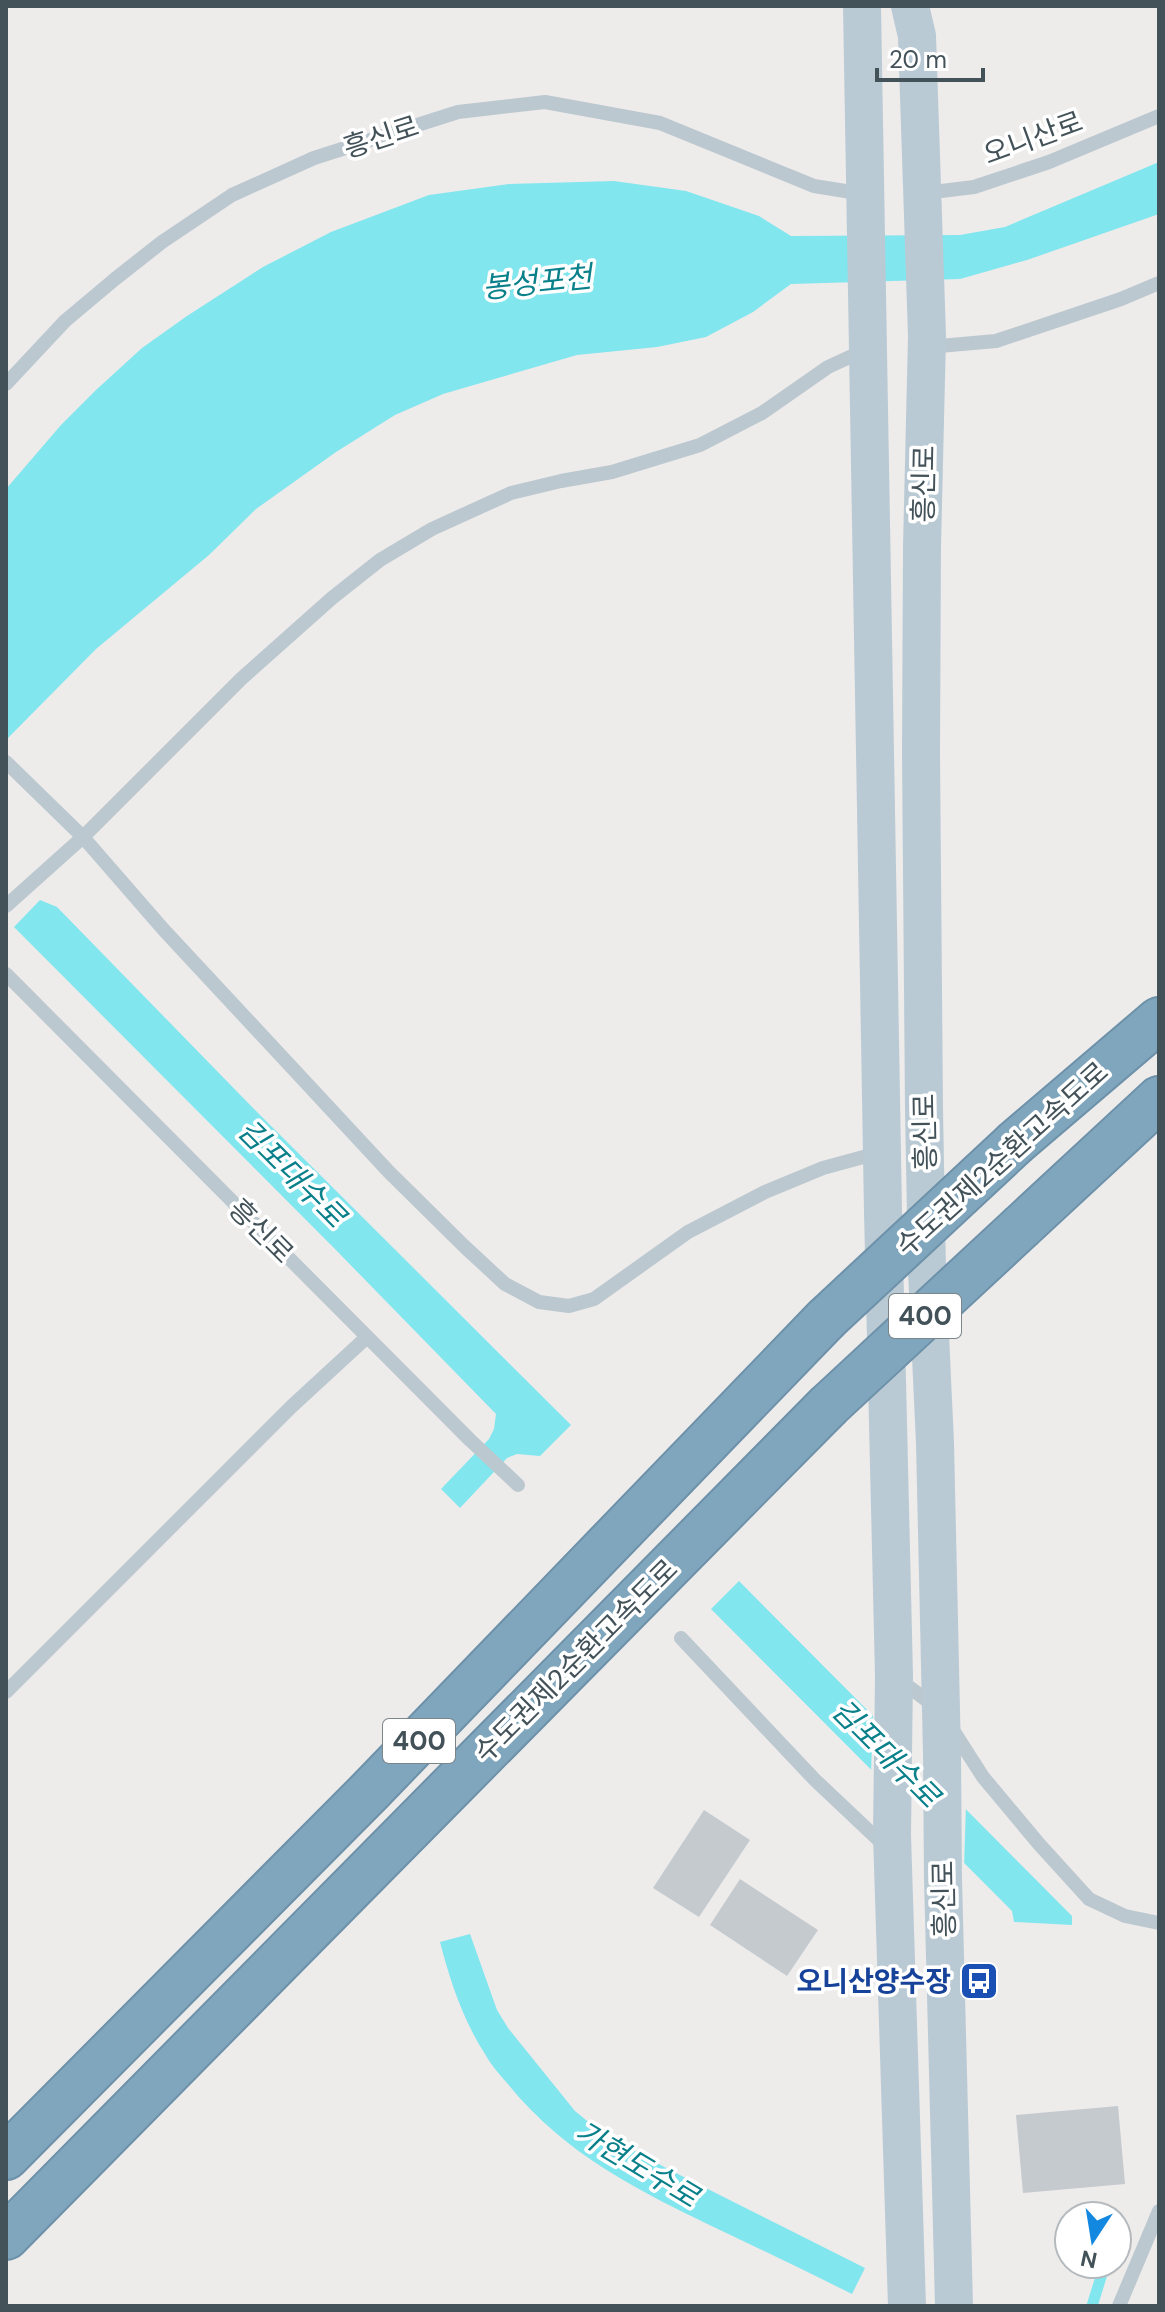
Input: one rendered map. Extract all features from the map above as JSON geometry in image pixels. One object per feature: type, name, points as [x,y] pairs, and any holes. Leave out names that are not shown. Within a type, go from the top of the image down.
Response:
[{"type":"highway","name":"수도권제2순환고속도로","points":[[6,2157],[371,1790],[826,1319],[1016,1142],[1159,1020]]},
{"type":"highway","name":"수도권제2순환고속도로","points":[[6,2237],[828,1406],[1159,1099]]},
{"type":"main road","name":"흥신로","points":[[862,6],[894,1676],[892,1844],[907,2306]]},
{"type":"main road","name":"흥신로","points":[[910,6],[917,36],[927,342],[921,737],[924,1094],[954,2306]]},
{"type":"lane","name":"흥신로","points":[[6,384],[65,321],[115,279],[162,242],[232,195],[314,158],[458,112],[545,102],[660,123],[865,206]]},
{"type":"lane","name":"오니산로","points":[[922,203],[1049,162],[1159,116]]},
{"type":"lane","points":[[927,342],[996,341],[1159,283]]},
{"type":"lane","points":[[6,906],[83,837],[241,679],[332,598],[393,552],[432,529],[511,493],[612,472],[700,445],[762,413],[869,340]]},
{"type":"lane","points":[[6,762],[83,837],[163,929],[389,1172],[505,1284],[539,1302],[569,1306],[594,1299],[688,1232],[765,1192],[823,1168],[882,1151]]},
{"type":"lane","name":"흥신로","points":[[6,974],[518,1485]]},
{"type":"lane","points":[[6,1692],[291,1407],[367,1337]]},
{"type":"lane","name":"흥신로","points":[[681,1638],[815,1780],[892,1844]]},
{"type":"lane","points":[[894,1676],[941,1711],[983,1777],[1089,1899],[1125,1916],[1159,1923]]},
{"type":"lane","points":[[1119,2306],[1159,2211]]},
{"type":"water","name":"봉성포천","points":[[1159,162],[1159,214],[1027,260],[960,279],[791,284],[753,312],[706,337],[657,347],[577,355],[443,394],[395,415],[336,452],[256,509],[209,555],[96,649],[6,740],[6,489],[61,425],[142,348],[263,267],[331,232],[429,195],[509,184],[614,181],[686,191],[759,216],[791,236],[960,235],[1005,227]]},
{"type":"water","name":"김포대수로","points":[[40,900],[57,907],[254,1109],[571,1425],[540,1456],[517,1454],[507,1458],[460,1508],[441,1489],[489,1439],[496,1414],[14,927]]},
{"type":"water","name":"김포대수로","points":[[739,1581],[1072,1916],[1072,1925],[1014,1922],[1012,1911],[711,1609]]},
{"type":"water","name":"가현도수로","points":[[470,1934],[497,2010],[575,2111],[603,2134],[865,2268],[852,2294],[632,2185],[553,2131],[498,2073],[464,2014],[440,1942]]},
{"type":"pier","points":[[873,1710],[966,1803],[964,1868],[871,1774]]},
{"type":"building","points":[[704,1810],[750,1840],[699,1917],[653,1888]]},
{"type":"building","points":[[740,1879],[818,1930],[787,1976],[710,1925]]},
{"type":"building","points":[[1118,2106],[1125,2184],[1023,2193],[1016,2115]]},
{"type":"waterway","points":[[1092,2306],[1100,2280]]},
{"type":"place","name":"오니산양수장","points":[[979,1981]]}]
